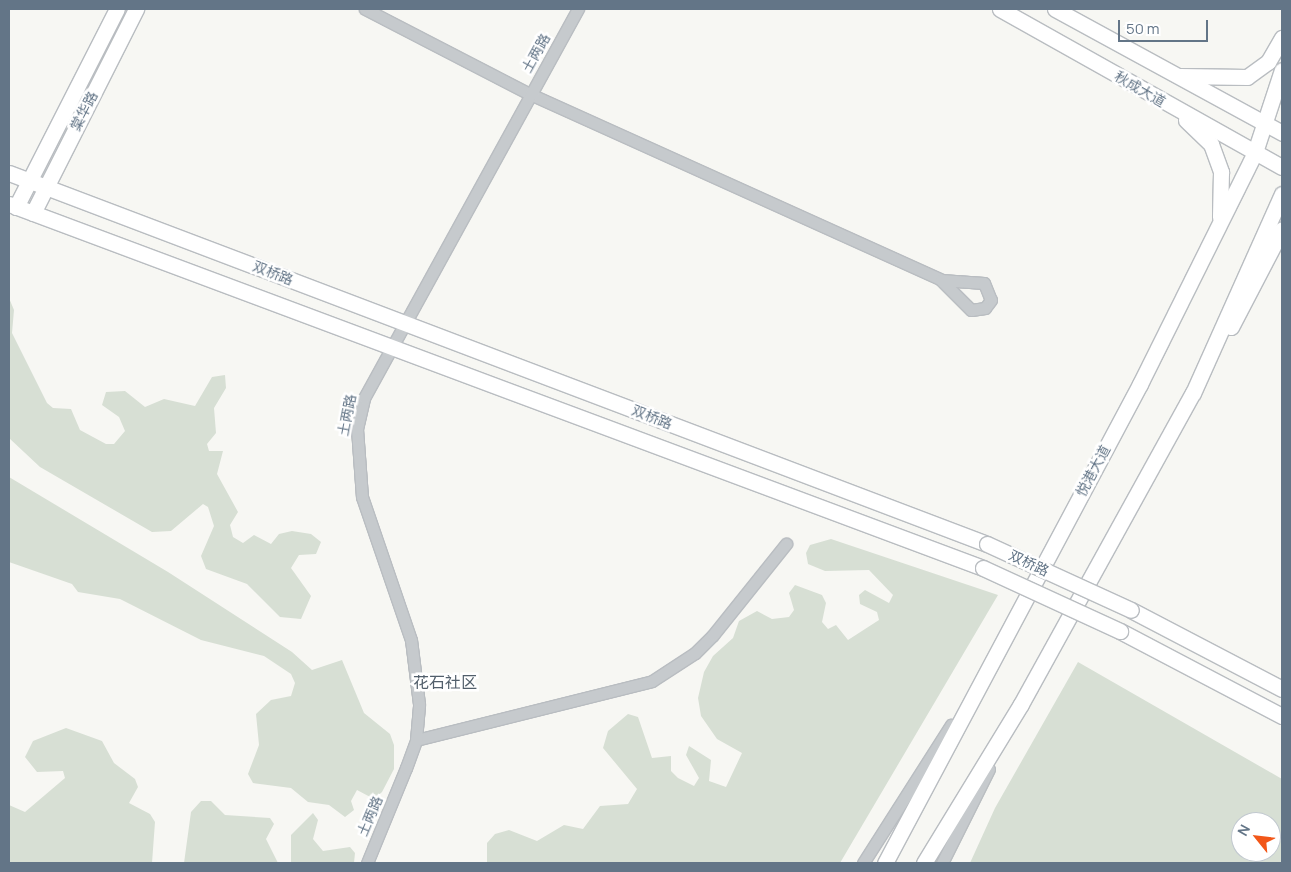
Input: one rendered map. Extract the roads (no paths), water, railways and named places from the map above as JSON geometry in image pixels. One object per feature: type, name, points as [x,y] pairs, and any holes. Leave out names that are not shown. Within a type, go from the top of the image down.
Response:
[{"type":"main road","name":"棠华路","points":[[12,205],[29,181],[117,9]]},
{"type":"main road","name":"棠华路","points":[[33,213],[136,9]]},
{"type":"main road","name":"秋成大道","points":[[1000,9],[1282,166]]},
{"type":"main road","name":"秋成大道","points":[[1055,9],[1174,76],[1282,133]]},
{"type":"main road","points":[[1174,76],[1247,77],[1268,62],[1282,38]]},
{"type":"main road","name":"悦港大道","points":[[886,863],[982,677],[1140,384],[1255,152],[1266,125],[1282,70]]},
{"type":"main road","points":[[1173,107],[1211,144],[1221,172],[1220,222]]},
{"type":"main road","name":"双桥路","points":[[9,173],[987,544],[1131,610],[1282,689]]},
{"type":"main road","points":[[1193,393],[1282,194]]},
{"type":"main road","name":"双桥路","points":[[12,205],[390,343],[983,568],[1120,631],[1282,716]]},
{"type":"main road","points":[[924,863],[1021,704],[1282,229]]},
{"type":"street","points":[[365,9],[530,94],[941,280]]},
{"type":"street","name":"土两路","points":[[367,863],[416,740],[419,704],[415,660],[362,497],[356,463],[357,429],[364,398],[390,343],[578,9]]},
{"type":"street","points":[[416,740],[652,681],[695,653],[713,635],[786,544]]},
{"type":"street","points":[[863,863],[982,677]]},
{"type":"street","points":[[942,863],[1021,704]]},
{"type":"district","name":"花石社区","points":[[445,682]]}]
